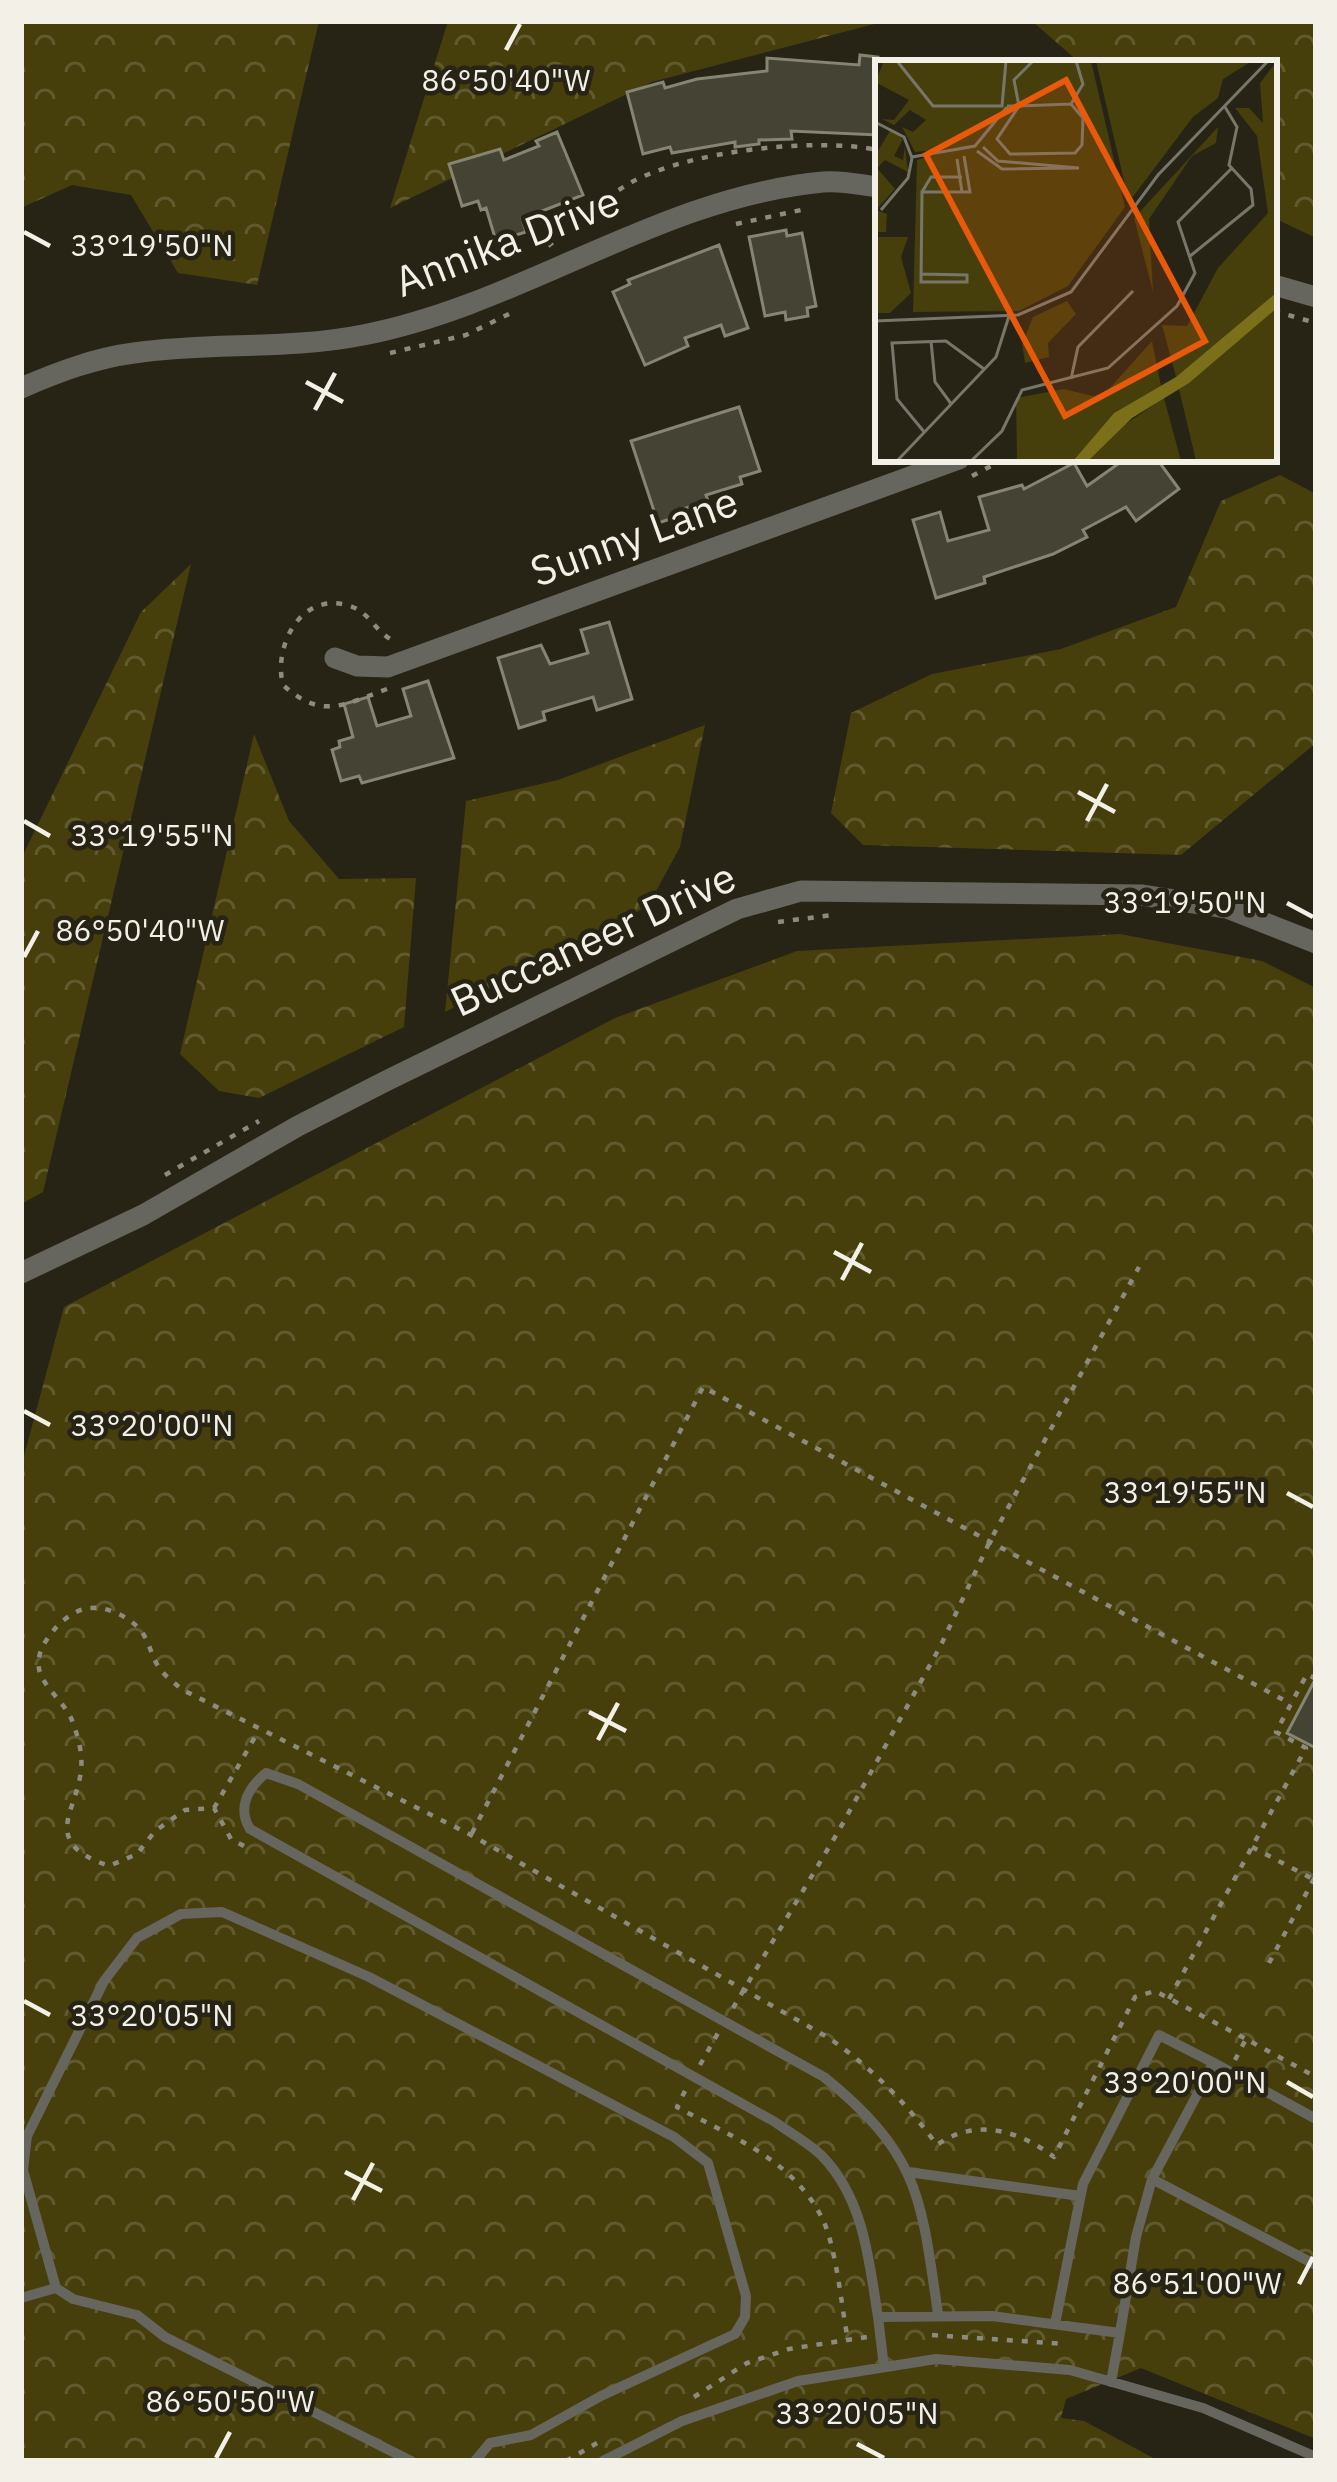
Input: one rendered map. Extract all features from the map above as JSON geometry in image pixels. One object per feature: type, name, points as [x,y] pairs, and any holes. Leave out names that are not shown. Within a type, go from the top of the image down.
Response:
[{"type":"street","name":"Annika Drive","points":[[21,388],[68,368],[134,352],[360,336],[482,302],[681,217],[826,181],[875,187]]},
{"type":"street","points":[[1277,286],[1316,297]]},
{"type":"street","name":"Sunny Lane","points":[[334,658],[388,667],[950,462]]},
{"type":"street","name":"Buccaneer Drive","points":[[21,1273],[126,1224],[298,1126],[736,909],[801,891],[1141,895],[1227,908],[1316,944]]},
{"type":"lane","points":[[884,2367],[868,2252],[851,2194],[821,2155],[775,2122],[250,1829],[243,1818],[254,1783],[266,1773],[298,1784],[824,2077],[864,2109],[895,2146],[915,2185],[938,2314]]},
{"type":"lane","points":[[411,2461],[165,2337],[137,2315],[73,2299],[56,2288],[23,2170],[27,2136],[104,1981],[137,1938],[181,1914],[222,1912],[369,1977],[674,2137],[708,2163],[746,2296],[745,2317],[735,2334],[601,2396],[531,2435],[490,2443],[475,2461]]},
{"type":"lane","points":[[1055,2324],[1080,2196],[1159,2035],[1316,2119]]},
{"type":"lane","points":[[1111,2382],[1136,2237],[1152,2180],[1214,2063]]},
{"type":"lane","points":[[908,2172],[1080,2196]]},
{"type":"lane","points":[[1152,2180],[1316,2265]]},
{"type":"lane","points":[[21,2298],[56,2288]]},
{"type":"lane","points":[[878,2317],[938,2314],[1120,2333]]},
{"type":"lane","points":[[603,2461],[682,2421],[798,2381],[936,2359],[1070,2370],[1203,2408],[1316,2457]]},
{"type":"path","points":[[1277,312],[1316,322]]},
{"type":"path","points":[[767,923],[848,914]]},
{"type":"path","points":[[155,1180],[267,1117]]},
{"type":"path","points":[[848,2340],[824,2223],[805,2191],[779,2163],[677,2107],[918,1687],[990,1541],[1139,1267]]},
{"type":"path","points":[[471,1835],[703,1387],[1291,1704]]},
{"type":"path","points":[[1316,1679],[1307,1674],[1276,1732],[1316,1754]]},
{"type":"path","points":[[214,1808],[260,1728]]},
{"type":"path","points":[[1169,1999],[1306,1748]]},
{"type":"path","points":[[1252,1847],[1315,1879],[1269,1963]]},
{"type":"path","points":[[744,1990],[864,2063],[904,2101],[937,2146],[952,2134],[981,2130],[1024,2135],[1054,2157],[1135,1997],[1155,1991],[1316,2077]]},
{"type":"path","points":[[1229,2071],[1246,2039]]},
{"type":"path","points":[[922,2333],[1079,2344]]},
{"type":"path","points":[[684,2402],[747,2363],[789,2349],[880,2335]]},
{"type":"path","points":[[566,2461],[602,2441]]},
{"type":"green space","points":[[21,21],[319,21],[257,285],[178,273],[131,195],[72,185],[21,208]]},
{"type":"green space","points":[[448,21],[886,21],[652,82],[390,208]]},
{"type":"green space","points":[[1032,21],[1316,21],[1316,238],[1277,219],[1277,60],[1077,60]]},
{"type":"green space","points":[[1280,475],[1316,494],[1316,743],[1181,855],[863,845],[831,813],[851,713],[932,674],[1061,649],[1176,607],[1221,501]]},
{"type":"green space","points":[[191,564],[43,1192],[21,1204],[23,855],[141,612]]},
{"type":"green space","points":[[705,725],[680,847],[648,906],[445,1012],[466,801],[558,780]]},
{"type":"green space","points":[[254,734],[289,821],[339,879],[416,878],[404,1027],[259,1098],[219,1091],[180,1054]]},
{"type":"green space","points":[[1120,934],[1262,961],[1316,988],[1316,2439],[1141,2368],[1066,2399],[1061,2418],[1084,2421],[1159,2461],[21,2461],[21,1467],[64,1307],[615,1018],[797,951]]},
{"type":"building","points":[[860,55],[878,57],[875,135],[791,131],[792,139],[735,147],[735,142],[672,153],[670,147],[643,154],[627,92],[663,82],[665,88],[697,79],[767,71],[767,58],[859,65]]},
{"type":"building","points":[[557,132],[583,195],[522,219],[526,232],[496,241],[486,208],[481,210],[478,201],[462,206],[449,164],[500,149],[504,160],[539,146],[536,141]]},
{"type":"building","points":[[786,230],[787,236],[802,233],[816,306],[807,308],[808,316],[786,320],[785,312],[765,316],[749,237]]},
{"type":"building","points":[[719,245],[748,328],[725,336],[721,325],[685,338],[688,346],[645,365],[613,292],[630,284],[628,280]]},
{"type":"building","points":[[739,407],[760,471],[740,477],[742,484],[706,495],[708,501],[680,510],[682,515],[658,523],[631,441]]},
{"type":"building","points":[[1121,462],[1159,462],[1179,489],[1136,521],[1126,507],[1083,530],[1087,537],[1053,554],[936,598],[913,520],[940,512],[948,541],[989,530],[979,497],[1022,485],[1024,489],[1074,463],[1087,486]]},
{"type":"building","points":[[609,622],[632,699],[597,710],[593,697],[543,712],[545,720],[519,728],[498,658],[541,645],[550,664],[588,653],[581,630]]},
{"type":"building","points":[[428,681],[454,758],[362,783],[359,776],[341,781],[332,750],[340,747],[339,741],[353,737],[344,704],[368,697],[377,726],[411,716],[403,689]]},
{"type":"building","points":[[1316,1678],[1316,1748],[1287,1733]]}]
